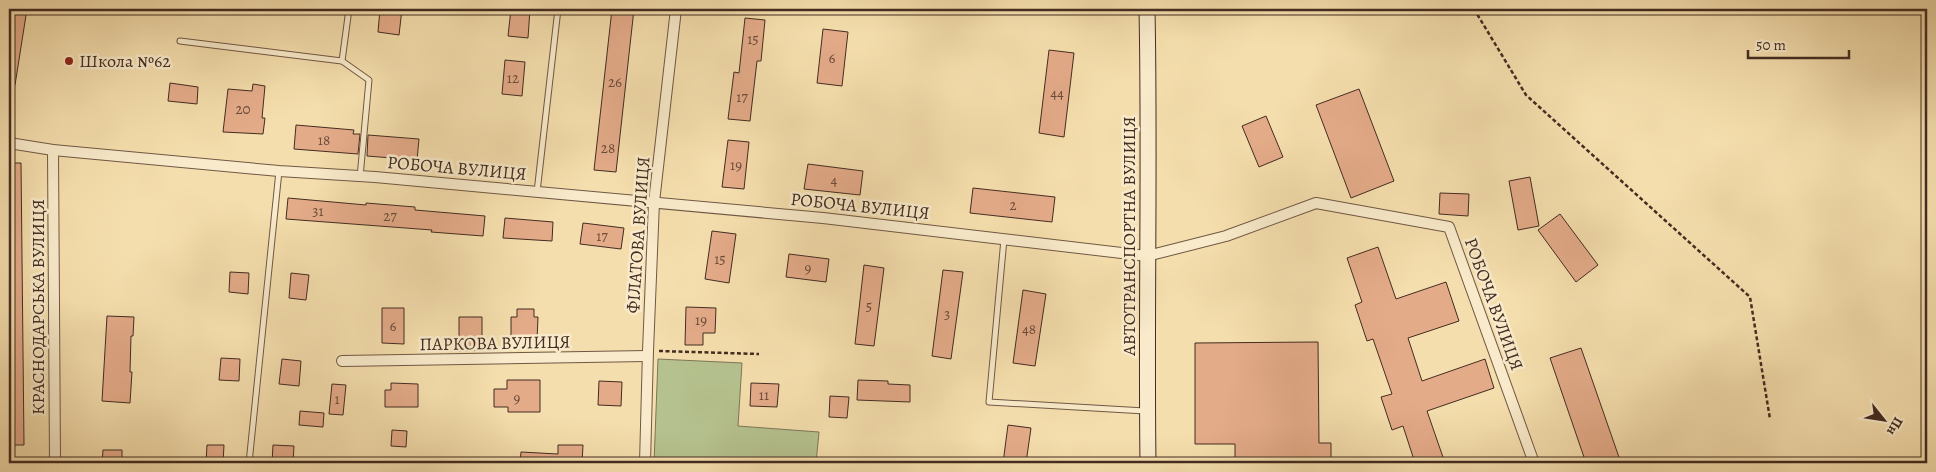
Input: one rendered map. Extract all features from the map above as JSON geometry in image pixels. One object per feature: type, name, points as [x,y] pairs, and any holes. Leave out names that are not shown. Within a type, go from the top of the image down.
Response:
[{"type":"main road","name":"АВТОТРАНСПОРТНА ВУЛИЦЯ","points":[[1147,9],[1149,101],[1147,256],[1148,463]]},
{"type":"street","name":"ФІЛАТОВА ВУЛИЦЯ","points":[[645,463],[654,202],[676,9]]},
{"type":"street","name":"РОБОЧА ВУЛИЦЯ","points":[[9,143],[53,150],[279,171],[375,177],[823,218],[1147,256],[1226,236],[1316,203],[1449,227],[1534,463]]},
{"type":"street","name":"КРАСНОДАРСЬКА ВУЛИЦЯ","points":[[53,150],[55,463]]},
{"type":"street","name":"ПАРКОВА ВУЛИЦЯ","points":[[342,362],[648,353]]},
{"type":"lane","points":[[342,61],[349,9]]},
{"type":"lane","points":[[537,192],[558,9]]},
{"type":"lane","points":[[180,41],[342,61],[369,80],[360,177]]},
{"type":"lane","points":[[249,463],[279,171]]},
{"type":"lane","points":[[1004,239],[989,402],[1147,411]]},
{"type":"path","points":[[1474,9],[1526,95],[1750,298],[1770,419]]},
{"type":"path","points":[[648,353],[759,354]]},
{"type":"green space","points":[[658,359],[742,363],[738,426],[819,432],[816,463],[654,463]]},
{"type":"building","points":[[9,9],[27,9],[15,85],[9,85]]},
{"type":"building","points":[[380,9],[402,9],[399,35],[378,32]]},
{"type":"building","points":[[511,9],[530,9],[528,38],[508,36]]},
{"type":"building","points":[[612,9],[634,9],[616,172],[594,170]]},
{"type":"building","points":[[745,18],[765,20],[761,61],[757,61],[750,121],[728,119],[734,72],[739,73]]},
{"type":"building","points":[[823,29],[848,32],[842,86],[817,83]]},
{"type":"building","points":[[1049,50],[1074,53],[1064,137],[1039,133]]},
{"type":"building","points":[[505,60],[525,62],[522,96],[502,94]]},
{"type":"building","points":[[170,83],[198,87],[197,104],[168,101]]},
{"type":"building","points":[[253,84],[265,86],[262,118],[265,118],[263,134],[223,132],[228,89],[252,91]]},
{"type":"building","points":[[1359,89],[1394,181],[1351,198],[1316,105]]},
{"type":"building","points":[[1266,116],[1283,157],[1259,167],[1242,126]]},
{"type":"building","points":[[296,125],[354,130],[353,134],[360,134],[358,154],[294,149]]},
{"type":"building","points":[[368,135],[419,139],[417,160],[367,156]]},
{"type":"building","points":[[728,140],[749,142],[744,189],[722,187]]},
{"type":"building","points":[[9,163],[21,163],[24,445],[9,445]]},
{"type":"building","points":[[808,164],[863,171],[860,195],[804,189]]},
{"type":"building","points":[[1530,177],[1539,226],[1518,230],[1509,181]]},
{"type":"building","points":[[973,188],[1055,197],[1052,222],[970,213]]},
{"type":"building","points":[[1440,193],[1469,194],[1468,216],[1439,214]]},
{"type":"building","points":[[288,198],[415,207],[415,210],[485,216],[483,236],[431,232],[432,230],[286,219]]},
{"type":"building","points":[[1560,214],[1598,265],[1576,282],[1538,230]]},
{"type":"building","points":[[505,218],[553,222],[552,241],[503,238]]},
{"type":"building","points":[[583,223],[624,228],[621,249],[580,244]]},
{"type":"building","points":[[712,231],[736,234],[729,283],[705,279]]},
{"type":"building","points":[[1378,247],[1396,299],[1446,282],[1459,321],[1408,338],[1422,381],[1485,359],[1494,388],[1427,411],[1445,463],[1415,463],[1403,426],[1392,430],[1381,397],[1392,394],[1373,339],[1367,341],[1355,305],[1362,302],[1347,258]]},
{"type":"building","points":[[789,254],[829,259],[826,282],[786,277]]},
{"type":"building","points":[[864,265],[884,268],[874,346],[855,344]]},
{"type":"building","points":[[943,270],[963,272],[951,359],[932,356]]},
{"type":"building","points":[[230,272],[249,273],[248,294],[229,292]]},
{"type":"building","points":[[291,273],[309,275],[306,300],[289,298]]},
{"type":"building","points":[[1023,290],[1046,294],[1035,366],[1013,363]]},
{"type":"building","points":[[686,307],[716,308],[715,333],[703,333],[703,345],[685,345]]},
{"type":"building","points":[[382,308],[404,308],[404,344],[382,343]]},
{"type":"building","points":[[517,309],[534,309],[534,317],[538,317],[537,340],[511,340],[511,317],[517,317]]},
{"type":"building","points":[[107,316],[134,317],[133,336],[131,336],[130,372],[132,372],[130,403],[102,401]]},
{"type":"building","points":[[459,317],[482,317],[482,350],[459,351]]},
{"type":"building","points":[[1318,342],[1319,443],[1331,443],[1331,463],[1235,463],[1235,444],[1195,444],[1195,343]]},
{"type":"building","points":[[1581,348],[1621,463],[1586,463],[1550,358]]},
{"type":"building","points":[[221,358],[240,359],[239,381],[219,380]]},
{"type":"building","points":[[282,359],[301,361],[299,386],[279,384]]},
{"type":"building","points":[[507,380],[540,380],[540,412],[508,412],[508,407],[494,407],[494,389],[507,389]]},
{"type":"building","points":[[858,380],[888,381],[888,384],[910,385],[910,402],[857,400]]},
{"type":"building","points":[[599,381],[622,382],[621,406],[598,405]]},
{"type":"building","points":[[391,383],[418,384],[418,407],[385,407],[385,390],[391,390]]},
{"type":"building","points":[[751,383],[779,384],[777,407],[750,406]]},
{"type":"building","points":[[332,384],[346,385],[343,415],[329,414]]},
{"type":"building","points":[[830,396],[849,397],[847,418],[829,417]]},
{"type":"building","points":[[300,411],[324,413],[323,427],[299,425]]},
{"type":"building","points":[[1008,425],[1031,428],[1026,463],[1003,463]]},
{"type":"building","points":[[392,430],[407,431],[406,447],[391,446]]},
{"type":"building","points":[[207,445],[224,445],[223,463],[206,463]]},
{"type":"building","points":[[273,445],[294,446],[293,463],[272,463]]},
{"type":"building","points":[[558,445],[583,445],[582,463],[520,463],[521,452],[558,454]]},
{"type":"building","points":[[103,450],[122,450],[122,463],[102,463]]},
{"type":"place","name":"Школа №62","points":[[69,61]]}]
